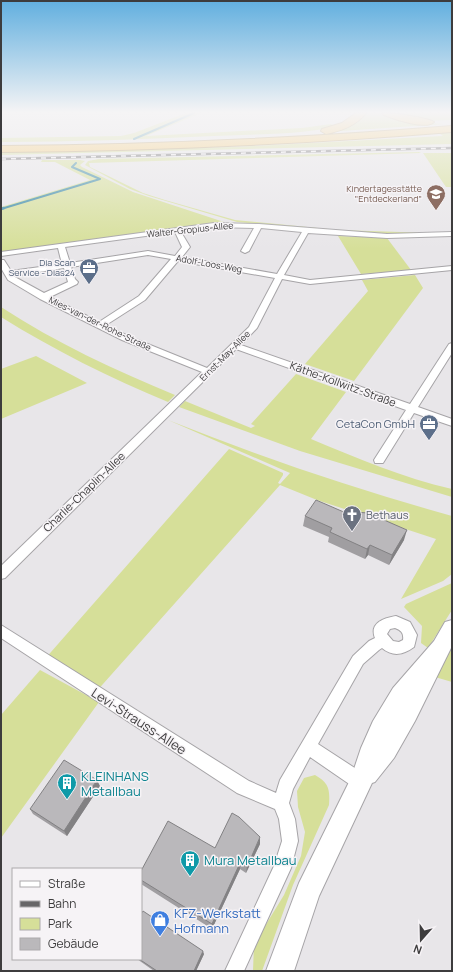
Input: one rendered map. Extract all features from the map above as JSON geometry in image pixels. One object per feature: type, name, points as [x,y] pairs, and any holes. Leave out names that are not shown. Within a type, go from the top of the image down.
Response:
[{"type":"main road","points":[[280,971],[308,892],[361,782],[392,742],[414,702],[440,648],[452,628]]},
{"type":"street","name":"Walter-Gropius-Allee","points":[[1,254],[61,246],[125,247],[177,230],[214,225],[259,226],[383,235],[452,234]]},
{"type":"street","points":[[245,251],[259,226]]},
{"type":"street","points":[[99,326],[142,298],[186,247],[177,230]]},
{"type":"street","name":"Ernst-May-Allee","points":[[168,411],[253,328],[306,230]]},
{"type":"street","points":[[43,297],[74,282],[71,280],[61,246]]},
{"type":"street","name":"Adolf-Loos-Weg","points":[[8,274],[66,264],[125,247],[148,253],[314,281],[452,268]]},
{"type":"street","name":"Mies-van-der-Rohe-Straße","points":[[1,262],[8,274],[16,282],[43,297],[99,326],[167,356],[209,372]]},
{"type":"street","name":"Käthe-Kollwitz-Straße","points":[[234,346],[452,423]]},
{"type":"street","points":[[379,460],[452,346]]},
{"type":"street","name":"Charlie-Chaplin-Allee","points":[[1,574],[168,411]]},
{"type":"street","name":"Levi-Strauss-Allee","points":[[1,632],[243,787],[281,803]]},
{"type":"street","points":[[234,971],[282,868],[290,840],[289,830],[281,803],[286,786],[358,660],[374,645],[383,642]]},
{"type":"street","points":[[308,746],[361,782]]},
{"type":"green space","points":[[243,158],[89,163],[90,167],[143,193],[235,220],[338,230],[432,233],[363,233],[237,222],[149,196],[130,189],[85,165],[88,161],[99,159]]},
{"type":"green space","points":[[427,158],[452,158],[452,187],[446,187]]},
{"type":"green space","points":[[42,160],[85,161],[80,165],[82,167],[133,192],[224,222],[1,253],[1,207],[90,180],[55,162],[41,162]]},
{"type":"green space","points":[[338,236],[387,238],[411,270],[361,274]]},
{"type":"green space","points":[[415,275],[423,288],[354,381],[305,364],[368,291],[362,280]]},
{"type":"green space","points":[[1,307],[64,344],[130,376],[175,395],[168,402],[83,363],[41,341],[1,317]]},
{"type":"green space","points":[[36,356],[87,383],[1,419],[1,369]]},
{"type":"green space","points":[[296,374],[346,392],[311,439],[398,473],[452,489],[452,497],[300,451],[179,407],[185,401],[251,428],[255,426],[251,424]]},
{"type":"green space","points":[[168,420],[308,472],[452,516],[452,574],[443,581],[401,599],[436,539],[317,500],[280,485],[95,693],[44,660],[229,449],[283,473],[278,483],[280,484],[290,473]]},
{"type":"green space","points":[[452,583],[452,610],[428,648],[421,643],[422,626],[404,607],[406,604]]},
{"type":"green space","points":[[452,647],[452,682],[435,677]]},
{"type":"green space","points":[[40,670],[99,702],[1,838],[1,715]]},
{"type":"green space","points":[[315,775],[328,787],[329,805],[293,885],[262,971],[253,971],[254,944],[284,895],[301,856],[305,832],[298,807],[297,791],[304,778]]},
{"type":"building","points":[[316,500],[353,516],[355,512],[368,513],[407,530],[392,555],[370,545],[367,549],[330,532],[332,528],[305,516]]},
{"type":"building","name":"KLEINHANS Metallbau","points":[[64,760],[97,780],[64,831],[30,809]]},
{"type":"building","name":"Mura Metallbau","points":[[232,813],[239,817],[260,837],[247,867],[240,863],[212,924],[142,881],[142,869],[168,821],[215,848]]},
{"type":"building","name":"KFZ-Werkstatt Hofmann","points":[[143,911],[203,951],[194,971],[157,971],[140,960],[142,960]]},
{"type":"waterway","points":[[4,208],[1,209],[100,179],[72,167],[76,163]]},
{"type":"railway","points":[[1,159],[27,158]]},
{"type":"place","name":"Kindertagesstätte \"Entdeckerland\"","points":[[436,211]]},
{"type":"place","name":"Dia Scan Service - Dias24","points":[[89,285]]},
{"type":"place","name":"CetaCon GmbH","points":[[429,441]]},
{"type":"place","name":"Bethaus","points":[[352,532]]},
{"type":"place","name":"KLEINHANS Metallbau","points":[[67,800]]},
{"type":"place","name":"Mura Metallbau","points":[[190,877]]},
{"type":"place","name":"KFZ-Werkstatt Hofmann","points":[[160,937]]}]
